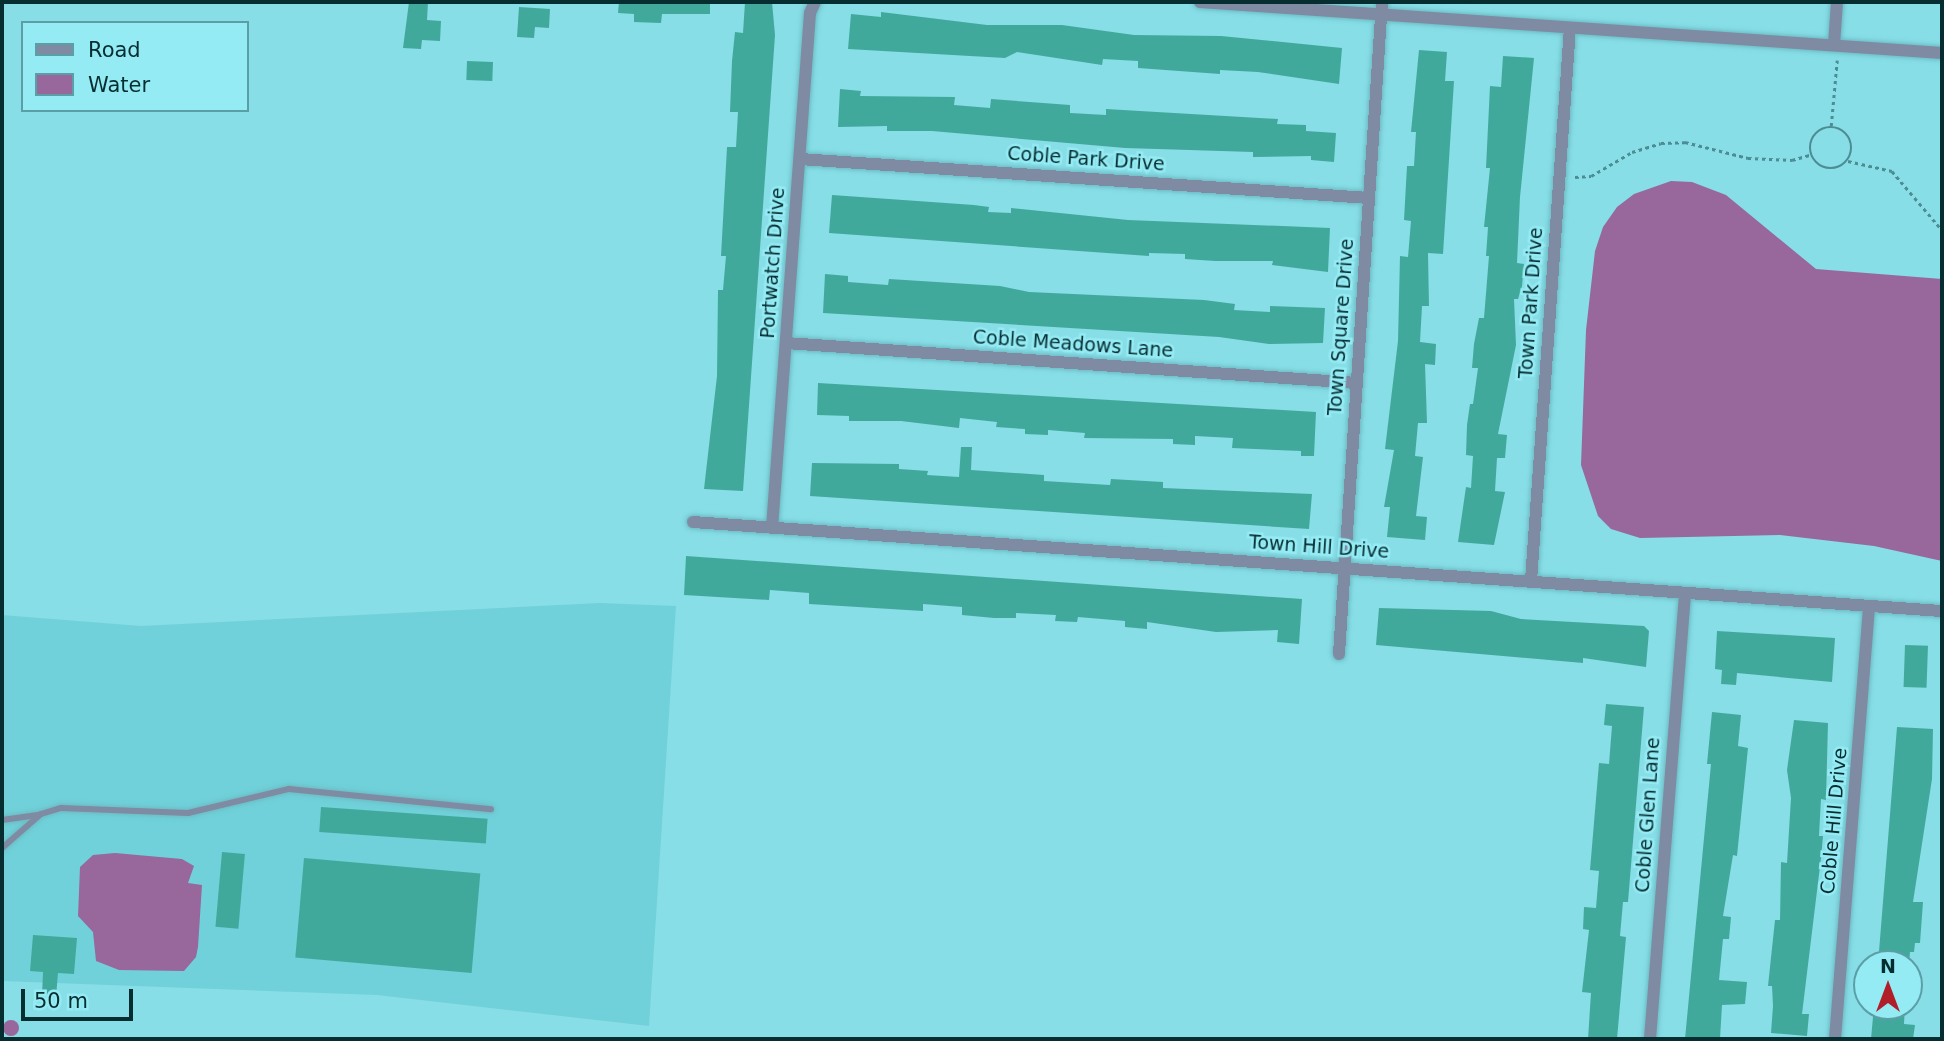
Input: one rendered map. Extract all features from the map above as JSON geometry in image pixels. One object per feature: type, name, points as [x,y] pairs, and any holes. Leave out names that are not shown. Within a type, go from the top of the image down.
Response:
[{"type":"street","name":"Portwatch Drive","points":[[772,528],[800,159],[815,2]]},
{"type":"street","points":[[1200,2],[1381,8],[1570,28],[1942,53]]},
{"type":"street","points":[[1834,46],[1837,2]]},
{"type":"street","name":"Town Square Drive","points":[[1339,654],[1381,8]]},
{"type":"street","name":"Town Park Drive","points":[[1531,581],[1570,28]]},
{"type":"street","name":"Coble Park Drive","points":[[800,159],[1369,198]]},
{"type":"street","name":"Coble Meadows Lane","points":[[786,343],[1357,383]]},
{"type":"street","name":"Town Hill Drive","points":[[693,522],[1942,611]]},
{"type":"street","name":"Coble Glen Lane","points":[[1650,1039],[1685,593]]},
{"type":"street","name":"Coble Hill Drive","points":[[1836,1039],[1870,606]]},
{"type":"lane","points":[[2,820],[61,808],[188,813],[289,789],[491,809]]},
{"type":"lane","points":[[2,848],[41,814]]},
{"type":"path","points":[[1831,126],[1837,61]]},
{"type":"path","points":[[1810,155],[1812,138],[1831,126]]},
{"type":"path","points":[[1831,126],[1850,138],[1848,161]]},
{"type":"path","points":[[1575,177],[1591,176],[1632,152],[1661,143],[1685,142],[1748,158],[1792,160],[1810,155]]},
{"type":"path","points":[[1810,155],[1828,169],[1848,161],[1892,171],[1942,230]]},
{"type":"path","points":[[1935,223],[1942,223]]},
{"type":"shaded area","points":[[600,603],[676,606],[649,1026],[377,995],[2,981],[2,615],[141,626]]},
{"type":"water","points":[[1671,181],[1692,182],[1726,195],[1816,269],[1942,279],[1942,561],[1874,546],[1780,535],[1640,538],[1611,529],[1598,516],[1581,465],[1586,330],[1595,251],[1603,227],[1617,207],[1634,194]]},
{"type":"water","points":[[115,853],[182,859],[194,866],[188,883],[202,885],[198,947],[196,957],[184,971],[119,970],[96,961],[93,932],[78,916],[80,867],[93,855]]},
{"type":"water","points":[[11,1020],[17,1022],[17,1034],[11,1036],[5,1034],[3,1028],[5,1022]]},
{"type":"building","points":[[409,2],[428,2],[427,20],[441,21],[440,41],[422,40],[421,49],[403,48]]},
{"type":"building","points":[[619,2],[710,2],[710,14],[662,14],[661,23],[634,22],[634,14],[618,13]]},
{"type":"building","points":[[745,2],[772,2],[775,35],[743,491],[704,489],[717,376],[718,290],[723,290],[726,256],[721,256],[727,147],[736,147],[738,112],[730,112],[732,61],[735,32],[743,33]]},
{"type":"building","points":[[519,7],[550,9],[549,28],[535,27],[534,38],[517,37]]},
{"type":"building","points":[[881,12],[987,25],[1062,25],[1134,35],[1221,36],[1342,48],[1339,84],[1258,72],[1220,70],[1220,74],[1138,68],[1138,61],[1103,59],[1102,65],[1017,52],[1005,58],[848,49],[851,14],[881,17]]},
{"type":"building","points":[[1419,50],[1447,52],[1445,81],[1454,81],[1443,254],[1428,253],[1429,306],[1422,306],[1420,342],[1436,344],[1435,365],[1425,364],[1427,423],[1418,423],[1415,456],[1423,457],[1416,516],[1427,517],[1425,540],[1387,537],[1390,507],[1384,507],[1394,450],[1385,449],[1398,341],[1400,256],[1408,257],[1411,221],[1404,220],[1407,166],[1414,166],[1416,132],[1411,132]]},
{"type":"building","points":[[1503,56],[1534,58],[1520,197],[1517,263],[1524,264],[1522,286],[1518,299],[1514,299],[1516,345],[1498,434],[1507,435],[1505,458],[1497,458],[1495,491],[1505,492],[1494,545],[1458,542],[1466,487],[1471,488],[1473,456],[1466,455],[1467,425],[1478,368],[1472,368],[1474,344],[1479,318],[1484,318],[1489,256],[1486,256],[1488,227],[1484,227],[1490,168],[1486,168],[1490,86],[1501,87]]},
{"type":"building","points":[[467,61],[493,62],[492,81],[466,80]]},
{"type":"building","points":[[840,89],[861,91],[860,96],[955,97],[954,105],[990,108],[991,99],[1070,105],[1070,113],[1106,115],[1106,109],[1278,119],[1277,124],[1306,125],[1306,131],[1336,133],[1334,162],[1311,160],[1311,156],[1253,157],[1253,152],[1125,148],[932,131],[887,131],[887,126],[838,127]]},
{"type":"building","points":[[832,195],[974,205],[989,207],[988,212],[1011,213],[1011,208],[1128,220],[1330,228],[1328,272],[1272,265],[1273,261],[1185,259],[1185,254],[1149,253],[1149,256],[829,233]]},
{"type":"building","points":[[825,274],[848,276],[848,282],[888,285],[889,279],[1000,286],[1029,292],[1204,300],[1235,304],[1234,310],[1270,312],[1270,306],[1325,308],[1323,343],[1269,344],[1219,337],[823,313]]},
{"type":"building","points":[[818,383],[1316,412],[1314,456],[1301,456],[1301,451],[1232,448],[1233,438],[1195,436],[1195,445],[1173,444],[1173,439],[1084,438],[1085,433],[1048,430],[1048,435],[1025,434],[1025,429],[996,427],[997,422],[960,418],[959,428],[901,421],[849,421],[849,416],[817,415]]},
{"type":"building","points":[[961,447],[972,447],[971,470],[1044,475],[1044,481],[1110,485],[1111,479],[1163,482],[1163,488],[1312,494],[1309,529],[810,496],[812,463],[899,464],[899,469],[928,471],[927,475],[959,477]]},
{"type":"building","points":[[686,556],[1302,599],[1299,644],[1277,642],[1278,630],[1216,632],[1147,622],[1147,629],[1125,627],[1125,621],[1078,617],[1077,622],[1055,621],[1056,615],[1016,613],[1016,618],[994,618],[962,615],[962,607],[923,604],[923,611],[809,604],[809,593],[770,590],[769,600],[684,595]]},
{"type":"building","points":[[1379,608],[1491,611],[1521,619],[1644,626],[1649,631],[1646,667],[1583,658],[1583,663],[1376,645]]},
{"type":"building","points":[[1717,631],[1835,638],[1832,682],[1737,673],[1736,685],[1721,684],[1722,670],[1715,669]]},
{"type":"building","points":[[1905,645],[1928,646],[1927,688],[1904,687]]},
{"type":"building","points":[[1606,704],[1644,707],[1628,902],[1623,902],[1620,936],[1626,937],[1617,1039],[1588,1039],[1591,993],[1582,992],[1589,930],[1583,929],[1584,907],[1596,908],[1599,871],[1590,870],[1599,763],[1609,764],[1612,726],[1604,725]]},
{"type":"building","points":[[1712,712],[1741,715],[1738,746],[1748,748],[1737,856],[1733,855],[1723,916],[1731,917],[1729,939],[1723,939],[1719,980],[1747,982],[1745,1004],[1722,1005],[1720,1039],[1685,1039],[1711,764],[1707,764]]},
{"type":"building","points":[[1794,720],[1828,723],[1826,800],[1821,799],[1819,836],[1823,836],[1802,1014],[1809,1014],[1807,1036],[1771,1033],[1772,986],[1768,986],[1775,920],[1780,920],[1781,862],[1787,863],[1791,798],[1787,770]]},
{"type":"building","points":[[1897,727],[1933,729],[1932,779],[1913,902],[1923,902],[1920,943],[1915,943],[1914,950],[1879,950]]},
{"type":"building","points":[[321,807],[488,819],[486,844],[319,832]]},
{"type":"building","points":[[222,852],[245,854],[238,929],[215,927]]},
{"type":"building","points":[[304,858],[480,873],[472,973],[295,958]]},
{"type":"building","points":[[33,935],[77,938],[74,974],[58,973],[56,997],[42,996],[43,972],[30,971]]},
{"type":"building","points":[[1873,1020],[1904,1020],[1904,1024],[1915,1025],[1913,1039],[1871,1039]]}]
